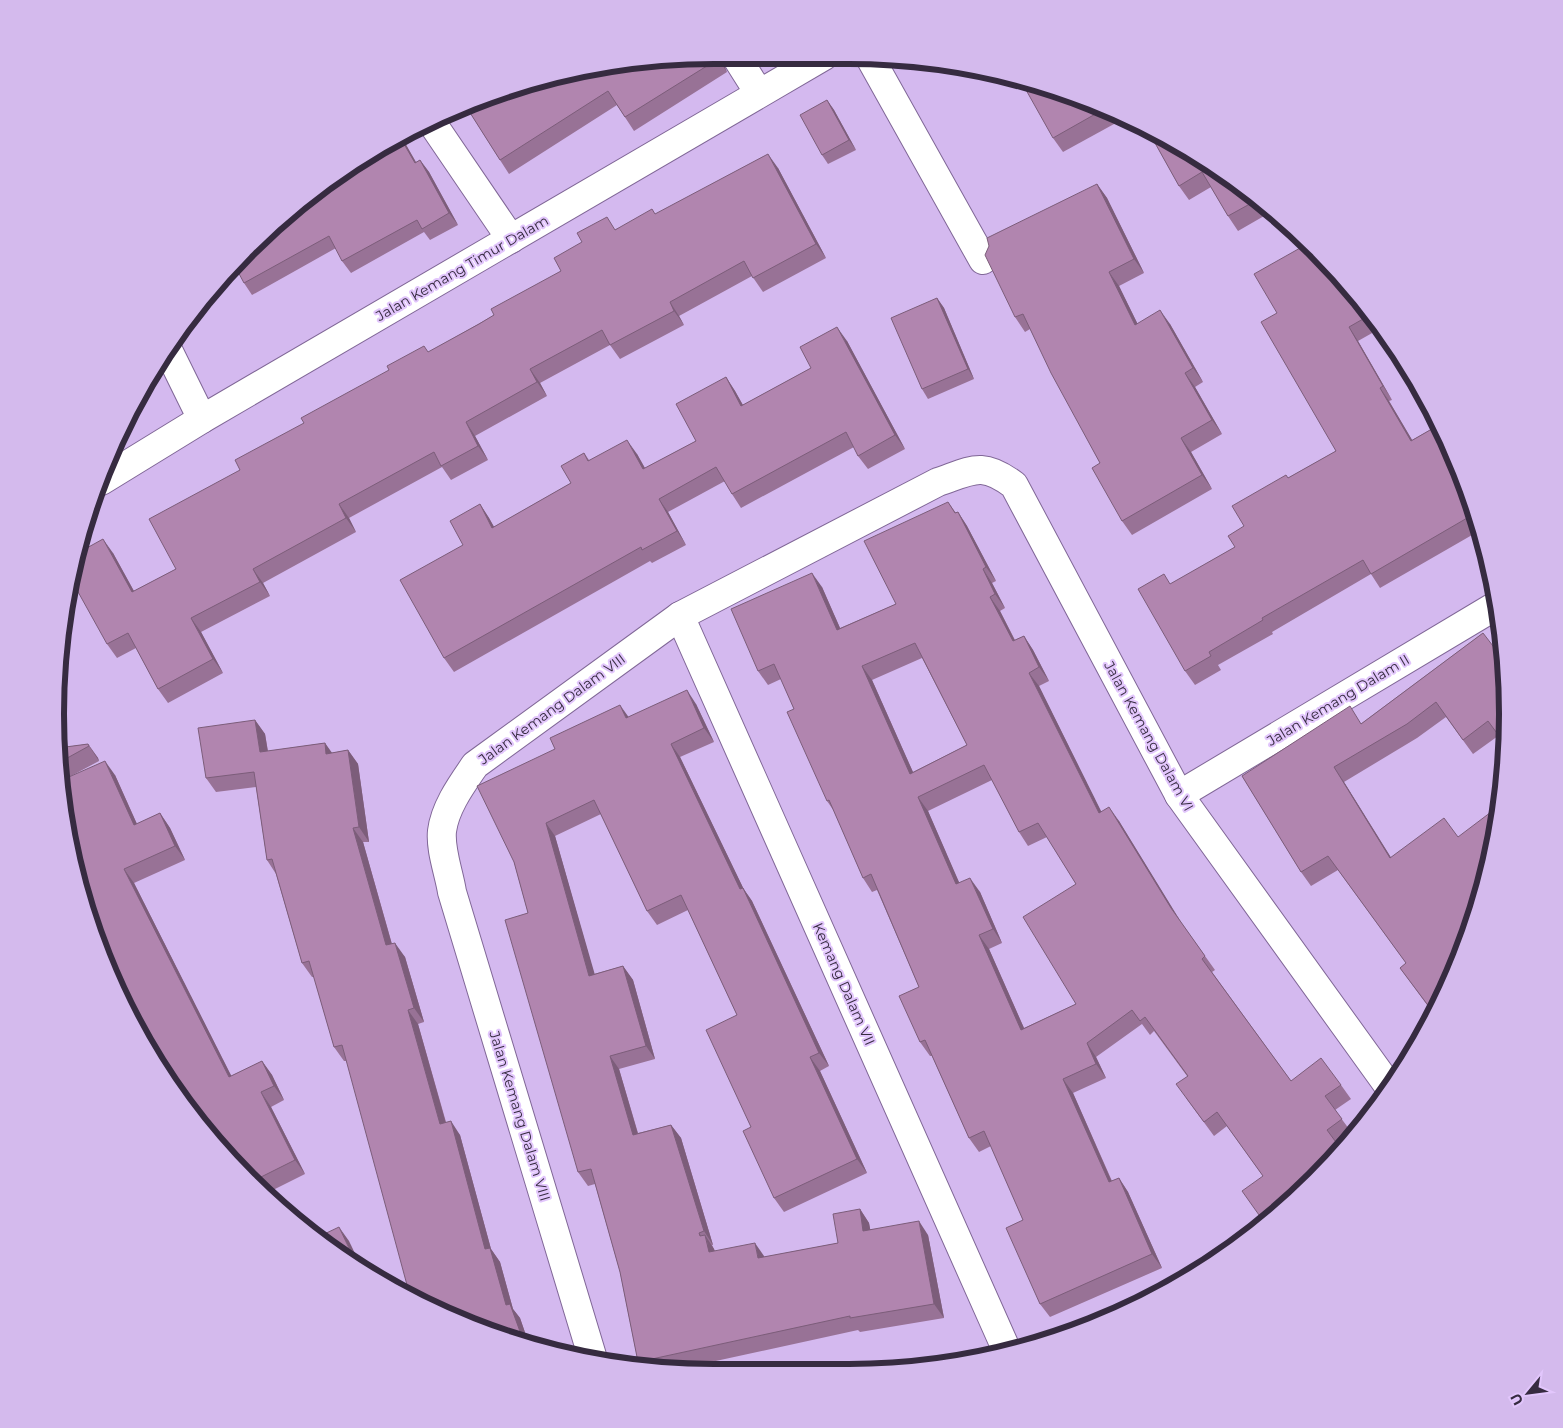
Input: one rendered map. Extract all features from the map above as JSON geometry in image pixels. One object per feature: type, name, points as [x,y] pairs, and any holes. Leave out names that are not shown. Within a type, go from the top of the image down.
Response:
[{"type":"street","points":[[741,64],[759,93]]},
{"type":"street","name":"Jalan Kemang Timur Dalam","points":[[109,476],[202,419],[810,64]]},
{"type":"street","points":[[874,65],[983,260]]},
{"type":"street","points":[[435,127],[511,239]]},
{"type":"street","points":[[171,356],[202,419]]},
{"type":"street","name":"Jalan Kemang Dalam VIII","points":[[591,1353],[452,892],[442,831],[459,787],[475,766],[680,616],[938,482],[974,469],[996,471]]},
{"type":"street","name":"Jalan Kemang Dalam VI","points":[[996,471],[1014,485],[1179,795],[1385,1082]]},
{"type":"street","name":"Jalan Kemang Dalam II","points":[[1179,795],[1491,609]]},
{"type":"street","name":"Kemang Dalam VII","points":[[680,616],[1004,1345]]},
{"type":"building","points":[[710,64],[625,117],[608,91],[500,160],[469,111],[505,98],[587,76],[629,69]]},
{"type":"building","points":[[1025,88],[1097,113],[1053,138]]},
{"type":"building","points":[[827,100],[849,140],[822,155],[800,115]]},
{"type":"building","points":[[1153,140],[1210,173],[1251,203],[1228,216],[1202,172],[1179,186]]},
{"type":"building","points":[[404,143],[415,163],[420,160],[449,213],[422,229],[417,220],[342,261],[329,236],[244,283],[238,271],[285,225],[353,173]]},
{"type":"building","points":[[768,154],[816,244],[753,278],[744,261],[670,302],[674,311],[610,345],[602,330],[530,369],[537,382],[466,422],[478,446],[441,466],[434,452],[339,504],[346,518],[253,569],[260,582],[191,618],[213,659],[158,689],[128,633],[107,644],[76,588],[85,549],[103,539],[132,592],[176,569],[149,519],[240,470],[235,460],[304,423],[301,418],[389,370],[387,366],[424,346],[428,352],[494,315],[491,309],[561,271],[554,258],[582,242],[577,233],[607,217],[615,230],[652,209],[655,214]]},
{"type":"building","points":[[1097,184],[1134,259],[1109,272],[1135,325],[1160,310],[1193,368],[1185,373],[1212,420],[1181,438],[1202,475],[1122,521],[1092,468],[1100,463],[1051,373],[1023,314],[1015,317],[985,255],[989,246],[987,238]]},
{"type":"building","points":[[1302,247],[1338,285],[1365,318],[1349,327],[1383,386],[1380,388],[1411,441],[1433,428],[1450,465],[1469,517],[1371,574],[1363,560],[1262,618],[1263,620],[1209,652],[1211,656],[1185,671],[1138,589],[1164,574],[1170,584],[1235,547],[1228,536],[1244,526],[1232,506],[1286,475],[1288,478],[1336,451],[1261,322],[1277,313],[1254,274]]},
{"type":"building","points":[[937,298],[968,369],[922,389],[891,318]]},
{"type":"building","points":[[837,327],[895,435],[858,456],[846,432],[732,494],[716,467],[659,499],[677,531],[642,550],[641,547],[444,658],[400,580],[463,545],[450,521],[480,504],[492,528],[571,483],[561,466],[584,453],[588,461],[627,440],[643,469],[696,441],[676,404],[726,377],[741,406],[811,368],[800,347]]},
{"type":"building","points":[[948,502],[955,513],[958,512],[986,567],[983,569],[995,594],[990,597],[1013,641],[1024,636],[1039,667],[1029,673],[1099,813],[1109,807],[1171,908],[1205,956],[1202,959],[1291,1081],[1321,1058],[1341,1085],[1325,1096],[1342,1119],[1327,1130],[1337,1144],[1309,1174],[1261,1217],[1242,1191],[1263,1176],[1217,1112],[1204,1122],[1176,1084],[1188,1076],[1145,1017],[1140,1021],[1132,1010],[1087,1043],[1096,1064],[1063,1079],[1109,1182],[1119,1178],[1152,1254],[1040,1304],[1006,1228],[1023,1220],[984,1131],[969,1138],[925,1040],[920,1042],[899,996],[919,987],[871,874],[863,878],[829,800],[827,801],[787,712],[794,709],[774,664],[758,671],[731,609],[812,573],[837,630],[896,604],[864,541]],"holes":[[[915,643],[967,745],[910,774],[862,666]],[[984,765],[1019,832],[1038,823],[1076,884],[1023,917],[1076,1004],[1021,1030],[979,935],[993,929],[970,878],[956,884],[918,797]]]},
{"type":"building","points":[[1483,633],[1496,650],[1499,735],[1488,721],[1463,740],[1436,702],[1407,724],[1334,767],[1390,858],[1444,818],[1458,837],[1492,811],[1487,841],[1465,923],[1450,963],[1429,1007],[1400,968],[1406,963],[1328,856],[1301,872],[1242,776],[1350,706],[1361,724]]},
{"type":"building","points":[[687,690],[704,728],[671,744],[740,889],[743,888],[819,1053],[810,1057],[857,1159],[774,1198],[743,1131],[751,1127],[706,1030],[737,1015],[681,895],[647,911],[594,800],[546,823],[589,976],[623,966],[646,1046],[610,1056],[633,1135],[671,1125],[704,1231],[699,1233],[700,1236],[705,1235],[709,1252],[755,1243],[758,1258],[838,1243],[833,1214],[860,1209],[863,1231],[919,1221],[934,1304],[850,1318],[850,1316],[645,1361],[638,1360],[620,1272],[591,1169],[578,1172],[505,920],[528,913],[514,862],[477,786],[555,749],[550,738],[620,705],[626,718]]},
{"type":"building","points":[[255,720],[260,752],[325,743],[326,754],[348,750],[359,827],[353,828],[386,945],[395,943],[414,1008],[408,1010],[440,1124],[451,1121],[485,1249],[490,1248],[506,1305],[510,1304],[521,1335],[465,1315],[408,1287],[342,1045],[334,1047],[309,961],[302,963],[272,859],[267,860],[254,772],[206,778],[198,728]]},
{"type":"building","points":[[88,744],[89,746],[65,759],[65,747]]},
{"type":"building","points":[[105,761],[134,825],[160,813],[175,846],[124,869],[229,1077],[262,1061],[274,1086],[261,1092],[295,1160],[259,1178],[225,1143],[198,1110],[173,1075],[151,1039],[113,963],[98,923],[76,841],[67,778]]},
{"type":"building","points":[[339,1227],[352,1254],[324,1234]]}]
